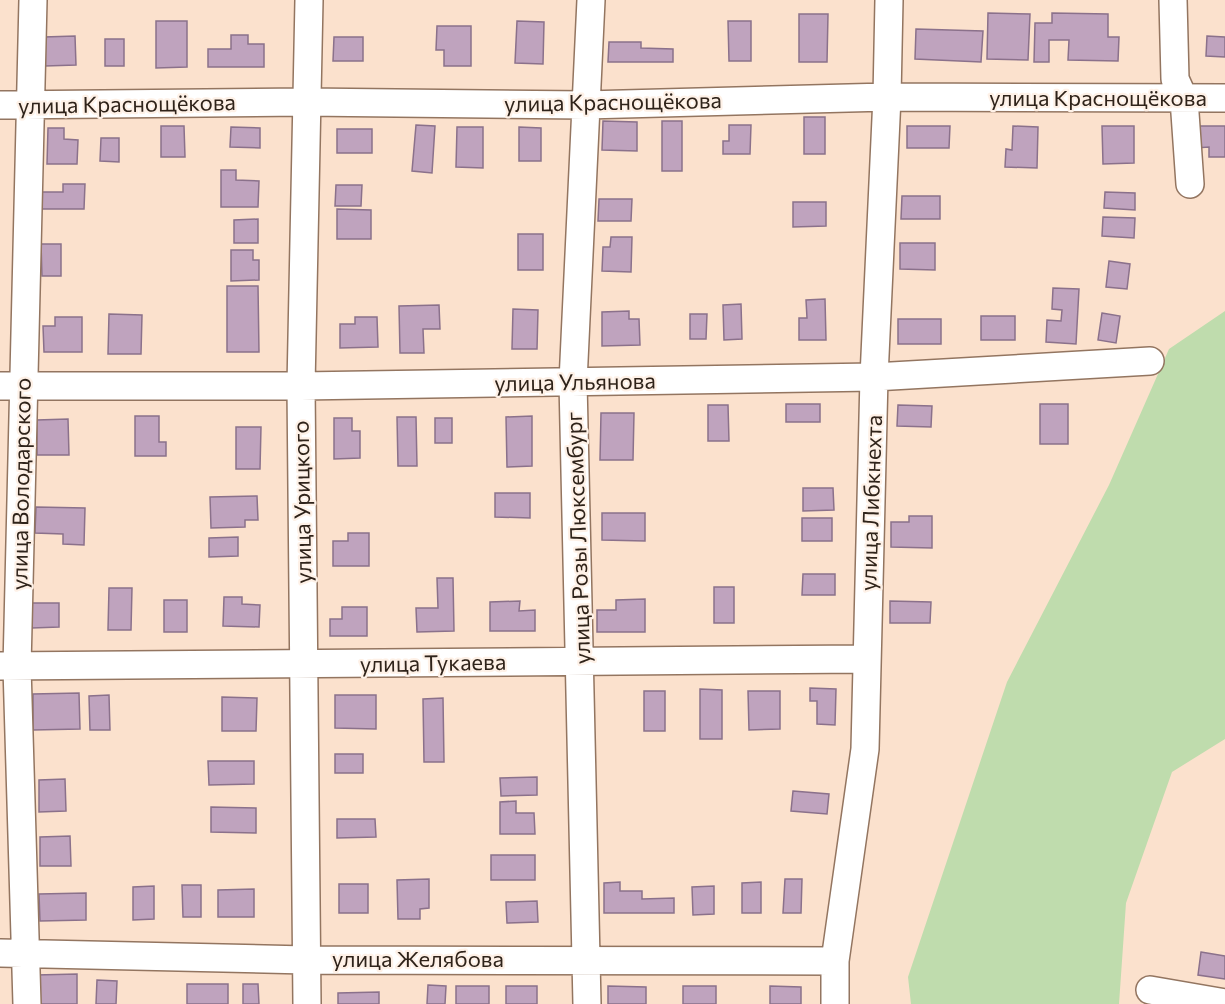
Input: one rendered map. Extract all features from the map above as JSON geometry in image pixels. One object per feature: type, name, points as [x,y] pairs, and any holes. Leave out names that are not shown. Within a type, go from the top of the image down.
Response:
[{"type":"street","name":"улица Володарского","points":[[27,1004],[13,954],[8,667],[12,386],[30,105],[33,0]]},
{"type":"street","name":"улица Урицкого","points":[[307,1004],[300,386],[309,0]]},
{"type":"street","name":"улица Розы Люксембург","points":[[587,1004],[573,382],[591,0]]},
{"type":"street","name":"улица Либкнехта","points":[[835,1004],[835,961],[865,749],[874,376],[887,97],[889,0]]},
{"type":"street","points":[[1173,0],[1175,79],[1184,99],[1190,184]]},
{"type":"street","name":"улица Краснощёкова","points":[[0,105],[305,102],[586,105],[887,97],[1225,98]]},
{"type":"street","name":"улица Ульянова","points":[[12,386],[300,386],[874,376],[1150,361]]},
{"type":"street","name":"улица Тукаева","points":[[8,667],[866,659]]},
{"type":"street","name":"улица Желябова","points":[[13,954],[306,960],[835,961]]},
{"type":"street","points":[[1150,990],[1225,1003]]},
{"type":"green space","points":[[1225,311],[1225,739],[1172,772],[1126,903],[1119,1004],[911,1004],[908,977],[1007,682],[1109,485],[1169,349]]},
{"type":"building","points":[[988,13],[1030,14],[1028,60],[987,59]]},
{"type":"building","points":[[1052,13],[1108,14],[1108,37],[1119,37],[1118,61],[1068,60],[1069,40],[1049,40],[1049,62],[1034,62],[1035,23],[1052,23]]},
{"type":"building","points":[[799,14],[828,14],[827,62],[799,62]]},
{"type":"building","points":[[156,21],[187,21],[187,67],[156,68]]},
{"type":"building","points":[[517,21],[544,22],[543,64],[515,63]]},
{"type":"building","points":[[728,21],[751,21],[751,61],[729,61]]},
{"type":"building","points":[[437,26],[471,26],[471,66],[444,66],[444,50],[436,50]]},
{"type":"building","points":[[916,29],[983,31],[981,62],[915,59]]},
{"type":"building","points":[[231,35],[248,35],[248,44],[264,44],[264,67],[208,67],[208,49],[231,49]]},
{"type":"building","points":[[75,36],[76,65],[45,66],[44,37]]},
{"type":"building","points":[[1207,36],[1225,37],[1225,57],[1206,56]]},
{"type":"building","points":[[334,37],[363,37],[363,61],[333,61]]},
{"type":"building","points":[[105,39],[124,39],[124,66],[105,66]]},
{"type":"building","points":[[609,42],[641,42],[641,48],[673,49],[673,62],[608,62]]},
{"type":"building","points":[[804,117],[825,117],[825,154],[804,154]]},
{"type":"building","points":[[603,121],[637,122],[637,151],[602,150]]},
{"type":"building","points":[[662,121],[682,121],[682,171],[662,171]]},
{"type":"building","points":[[416,125],[435,126],[432,173],[412,171]]},
{"type":"building","points":[[729,125],[751,125],[750,154],[723,154],[723,141],[729,141]]},
{"type":"building","points":[[161,126],[184,126],[185,157],[161,157]]},
{"type":"building","points":[[907,126],[950,126],[949,148],[907,148]]},
{"type":"building","points":[[1013,126],[1038,127],[1037,168],[1005,167],[1006,149],[1012,150]]},
{"type":"building","points":[[1102,126],[1134,126],[1134,163],[1103,164]]},
{"type":"building","points":[[1195,126],[1225,126],[1225,157],[1209,157],[1209,147],[1195,148]]},
{"type":"building","points":[[231,127],[260,128],[260,148],[230,147]]},
{"type":"building","points":[[457,127],[483,127],[483,168],[456,167]]},
{"type":"building","points":[[519,127],[541,128],[541,161],[519,161]]},
{"type":"building","points":[[48,128],[64,128],[64,139],[78,140],[77,164],[47,164]]},
{"type":"building","points":[[337,129],[372,129],[372,153],[337,153]]},
{"type":"building","points":[[101,138],[119,138],[119,162],[100,161]]},
{"type":"building","points":[[221,170],[236,170],[236,180],[259,181],[258,207],[221,207]]},
{"type":"building","points":[[63,184],[85,184],[84,209],[42,209],[42,192],[63,192]]},
{"type":"building","points":[[336,185],[362,185],[361,206],[335,206]]},
{"type":"building","points":[[1105,192],[1135,193],[1135,210],[1104,208]]},
{"type":"building","points":[[902,196],[940,196],[940,219],[901,219]]},
{"type":"building","points":[[599,199],[632,199],[631,221],[598,221]]},
{"type":"building","points":[[793,202],[826,202],[826,226],[793,227]]},
{"type":"building","points":[[337,209],[371,210],[371,239],[337,239]]},
{"type":"building","points":[[1103,217],[1135,218],[1134,238],[1102,236]]},
{"type":"building","points":[[258,219],[258,243],[234,243],[234,220]]},
{"type":"building","points":[[518,234],[543,234],[543,270],[518,270]]},
{"type":"building","points":[[611,237],[632,237],[631,272],[602,271],[603,247],[610,247]]},
{"type":"building","points":[[900,243],[935,243],[935,270],[900,269]]},
{"type":"building","points":[[41,244],[61,244],[61,276],[42,276]]},
{"type":"building","points":[[231,250],[253,250],[253,260],[259,260],[259,280],[231,281]]},
{"type":"building","points":[[1109,261],[1130,264],[1127,289],[1106,287]]},
{"type":"building","points":[[227,286],[258,286],[259,352],[227,352]]},
{"type":"building","points":[[1053,288],[1079,289],[1076,344],[1046,342],[1047,320],[1061,321],[1062,310],[1052,309]]},
{"type":"building","points":[[825,299],[826,340],[799,340],[799,318],[807,318],[806,300]]},
{"type":"building","points":[[741,304],[742,339],[724,340],[723,305]]},
{"type":"building","points":[[439,305],[440,329],[423,329],[424,353],[400,353],[399,306]]},
{"type":"building","points":[[513,309],[538,310],[537,349],[512,349]]},
{"type":"building","points":[[629,311],[629,319],[639,319],[640,345],[602,346],[602,312]]},
{"type":"building","points":[[1102,313],[1120,316],[1116,343],[1098,340]]},
{"type":"building","points":[[109,314],[142,315],[141,354],[108,354]]},
{"type":"building","points":[[690,314],[707,314],[706,339],[690,339]]},
{"type":"building","points":[[981,316],[1015,316],[1015,340],[981,340]]},
{"type":"building","points":[[55,317],[82,317],[82,352],[44,352],[43,326],[55,326]]},
{"type":"building","points":[[355,317],[377,317],[378,347],[340,348],[340,324],[355,324]]},
{"type":"building","points":[[898,319],[941,319],[941,344],[898,344]]},
{"type":"building","points":[[786,404],[820,404],[820,422],[786,422]]},
{"type":"building","points":[[1040,404],[1068,404],[1068,444],[1040,444]]},
{"type":"building","points":[[708,405],[728,405],[729,441],[708,441]]},
{"type":"building","points":[[898,405],[932,406],[931,427],[897,426]]},
{"type":"building","points":[[601,413],[634,413],[633,460],[600,460]]},
{"type":"building","points":[[135,416],[159,416],[159,442],[166,442],[166,456],[135,456]]},
{"type":"building","points":[[532,416],[532,466],[507,467],[506,417]]},
{"type":"building","points":[[397,417],[416,417],[417,466],[398,466]]},
{"type":"building","points":[[334,418],[352,418],[352,431],[360,431],[360,458],[334,459]]},
{"type":"building","points":[[435,418],[452,418],[452,443],[435,443]]},
{"type":"building","points":[[68,419],[69,455],[37,455],[37,420]]},
{"type":"building","points":[[236,427],[261,427],[260,469],[236,469]]},
{"type":"building","points":[[803,488],[833,488],[834,510],[803,511]]},
{"type":"building","points":[[495,493],[530,493],[530,518],[495,517]]},
{"type":"building","points":[[257,496],[258,520],[245,520],[245,527],[211,528],[210,497]]},
{"type":"building","points":[[36,507],[85,508],[84,545],[63,544],[63,534],[35,533]]},
{"type":"building","points":[[602,513],[645,513],[645,541],[602,540]]},
{"type":"building","points":[[909,516],[932,516],[932,548],[891,547],[891,522],[909,522]]},
{"type":"building","points":[[802,518],[832,518],[832,541],[802,541]]},
{"type":"building","points":[[348,533],[369,533],[369,566],[333,566],[333,541],[348,541]]},
{"type":"building","points":[[238,537],[238,556],[209,557],[209,538]]},
{"type":"building","points":[[803,574],[835,574],[835,595],[802,595]]},
{"type":"building","points":[[437,578],[453,578],[454,631],[417,632],[416,608],[438,608]]},
{"type":"building","points":[[714,587],[734,587],[734,623],[714,623]]},
{"type":"building","points":[[109,588],[132,588],[131,630],[108,630]]},
{"type":"building","points":[[224,597],[242,597],[242,604],[260,605],[259,627],[223,626]]},
{"type":"building","points":[[645,599],[645,632],[597,632],[597,610],[616,610],[616,600]]},
{"type":"building","points":[[164,600],[187,600],[187,632],[164,632]]},
{"type":"building","points":[[520,601],[519,611],[535,610],[535,631],[490,631],[490,602]]},
{"type":"building","points":[[890,601],[931,602],[930,623],[890,623]]},
{"type":"building","points":[[32,603],[59,603],[59,627],[32,628]]},
{"type":"building","points":[[342,607],[367,607],[367,636],[330,636],[330,619],[342,619]]},
{"type":"building","points":[[810,688],[836,689],[835,725],[817,724],[817,701],[810,701]]},
{"type":"building","points":[[700,689],[722,690],[722,739],[700,739]]},
{"type":"building","points":[[644,691],[665,691],[665,731],[644,731]]},
{"type":"building","points":[[748,691],[780,691],[780,729],[749,730]]},
{"type":"building","points":[[79,693],[80,729],[33,730],[33,694]]},
{"type":"building","points":[[109,695],[110,730],[90,730],[89,696]]},
{"type":"building","points":[[335,695],[376,695],[376,729],[335,728]]},
{"type":"building","points":[[222,697],[257,698],[256,731],[222,731]]},
{"type":"building","points":[[443,698],[444,762],[424,762],[423,699]]},
{"type":"building","points":[[335,754],[363,754],[363,773],[335,773]]},
{"type":"building","points":[[208,761],[254,761],[254,784],[209,785]]},
{"type":"building","points":[[537,777],[537,795],[501,796],[500,778]]},
{"type":"building","points":[[65,779],[66,811],[39,812],[39,780]]},
{"type":"building","points":[[793,791],[829,794],[827,814],[791,811]]},
{"type":"building","points":[[516,801],[516,813],[534,813],[535,834],[500,834],[500,802]]},
{"type":"building","points":[[211,807],[256,808],[256,833],[211,832]]},
{"type":"building","points":[[337,819],[375,819],[376,837],[337,838]]},
{"type":"building","points":[[70,836],[71,866],[40,866],[40,837]]},
{"type":"building","points":[[491,855],[535,855],[535,880],[491,880]]},
{"type":"building","points":[[429,879],[429,908],[420,909],[420,919],[398,919],[397,880]]},
{"type":"building","points":[[785,879],[802,879],[801,913],[783,913]]},
{"type":"building","points":[[620,882],[620,891],[642,891],[642,899],[674,898],[674,913],[604,913],[604,883]]},
{"type":"building","points":[[761,882],[761,913],[742,913],[742,883]]},
{"type":"building","points":[[339,884],[368,884],[368,913],[339,913]]},
{"type":"building","points":[[182,885],[201,885],[201,917],[183,917]]},
{"type":"building","points":[[154,886],[154,919],[133,920],[133,887]]},
{"type":"building","points":[[714,886],[714,914],[693,915],[692,887]]},
{"type":"building","points":[[254,889],[254,917],[218,917],[218,890]]},
{"type":"building","points":[[86,893],[86,920],[40,921],[39,894]]},
{"type":"building","points":[[537,901],[538,922],[507,923],[506,902]]},
{"type":"building","points":[[1201,952],[1225,956],[1225,979],[1198,975]]},
{"type":"building","points":[[77,974],[77,1004],[37,1004],[36,975]]},
{"type":"building","points":[[97,980],[117,981],[116,1004],[96,1004]]},
{"type":"building","points":[[187,984],[228,984],[228,1004],[187,1004]]},
{"type":"building","points":[[243,984],[258,984],[259,1004],[243,1004]]},
{"type":"building","points":[[428,985],[446,986],[445,1004],[427,1004]]},
{"type":"building","points":[[456,986],[489,986],[489,1004],[456,1004]]},
{"type":"building","points":[[506,986],[537,986],[537,1004],[506,1004]]},
{"type":"building","points":[[608,986],[646,987],[646,1004],[608,1004]]},
{"type":"building","points":[[683,986],[716,986],[716,1004],[683,1004]]},
{"type":"building","points":[[770,986],[801,987],[801,1004],[770,1004]]},
{"type":"building","points":[[379,992],[379,1004],[338,1004],[338,993]]}]
